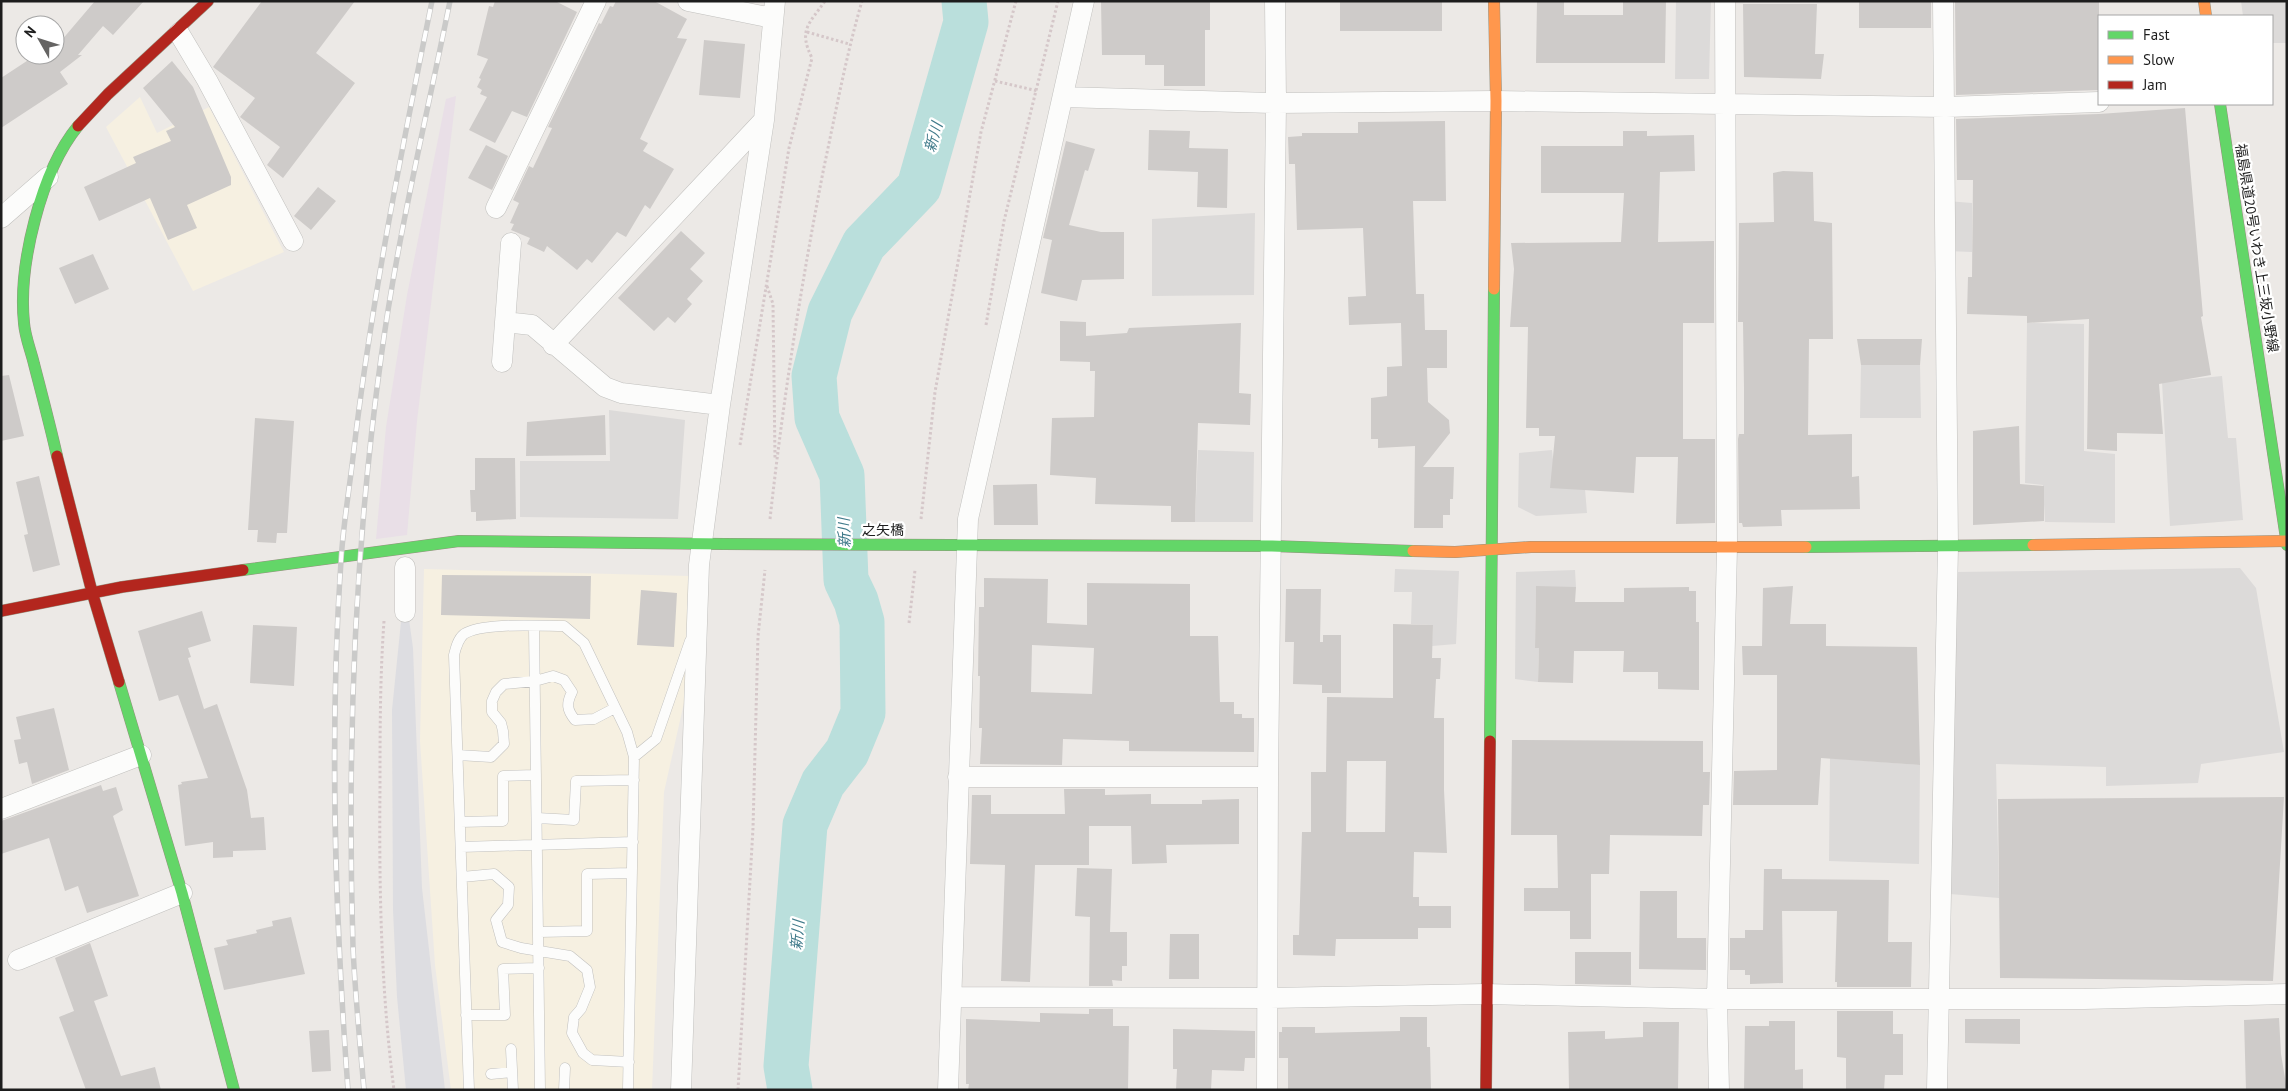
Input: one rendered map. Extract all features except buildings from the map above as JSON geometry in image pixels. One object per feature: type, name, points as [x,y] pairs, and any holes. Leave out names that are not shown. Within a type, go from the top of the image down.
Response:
[{"type":"street","points":[[208,1],[179,33],[117,85],[76,128],[49,175],[30,233],[24,278],[24,324],[92,592],[182,893],[234,1090]]},
{"type":"street","points":[[496,208],[596,1]]},
{"type":"street","points":[[681,1090],[699,565],[720,405],[764,120],[773,10],[688,1]]},
{"type":"street","points":[[948,1090],[958,777],[961,544],[1084,1]]},
{"type":"street","points":[[1268,1090],[1268,777],[1276,103],[1275,1]]},
{"type":"street","points":[[1486,1090],[1496,101],[1494,1]]},
{"type":"street","points":[[1719,1090],[1717,999],[1727,547],[1725,1]]},
{"type":"street","points":[[1937,1090],[1948,547],[1946,107],[1943,1]]},
{"type":"street","points":[[2204,1],[2206,15]]},
{"type":"street","points":[[179,33],[207,80],[293,241]]},
{"type":"street","points":[[1063,97],[1276,103],[1496,101],[1946,107],[2098,102]]},
{"type":"street","name":"福島県道20号いわき上三坂小野線","points":[[2220,105],[2287,545]]},
{"type":"street","points":[[553,345],[764,120]]},
{"type":"street","points":[[1,218],[49,175]]},
{"type":"street","points":[[502,362],[511,242]]},
{"type":"street","points":[[505,322],[532,324],[553,345],[605,387],[621,393],[720,405]]},
{"type":"street","name":"之矢橋","points":[[1,611],[92,592],[459,541],[1272,546],[1455,552],[1490,549],[1948,547],[2286,541]]},
{"type":"street","points":[[405,567],[405,612]]},
{"type":"street","points":[[1,809],[141,755]]},
{"type":"street","points":[[958,777],[1268,777]]},
{"type":"street","points":[[18,960],[182,893]]},
{"type":"street","points":[[952,997],[1268,998],[1486,994],[1717,999],[2084,999],[2287,994]]},
{"type":"lane","points":[[634,757],[656,739],[697,624]]},
{"type":"lane","points":[[469,1090],[454,655],[457,642],[464,635],[479,628],[564,626],[584,643],[627,732],[634,757],[628,1090]]},
{"type":"lane","points":[[534,627],[540,1090]]},
{"type":"lane","points":[[458,755],[491,757],[504,744],[501,722],[492,712],[492,701],[496,692],[504,684],[535,681],[553,676],[564,680],[572,692],[567,702],[569,712],[575,720],[594,719],[615,708]]},
{"type":"lane","points":[[460,822],[503,821],[503,776],[536,775]]},
{"type":"lane","points":[[537,818],[574,820],[576,782],[634,780]]},
{"type":"lane","points":[[461,847],[632,842]]},
{"type":"lane","points":[[539,932],[587,931],[587,874],[632,873]]},
{"type":"lane","points":[[462,877],[494,874],[509,887],[508,905],[496,920],[502,942],[570,956],[587,970],[590,987],[581,1009],[574,1017],[572,1033],[584,1053],[592,1060],[628,1062]]},
{"type":"lane","points":[[466,1015],[505,1015],[503,969],[539,968]]},
{"type":"lane","points":[[510,1049],[512,1090]]},
{"type":"lane","points":[[564,1090],[565,1068]]},
{"type":"lane","points":[[491,1074],[512,1072]]},
{"type":"path","points":[[740,448],[788,148],[812,58],[804,43],[808,25],[825,1]]},
{"type":"path","points":[[920,527],[935,392],[980,132],[1016,1]]},
{"type":"path","points":[[807,32],[849,44]]},
{"type":"path","points":[[995,80],[1063,97]]},
{"type":"path","points":[[766,284],[773,304],[773,425],[776,467]]},
{"type":"path","points":[[909,623],[915,565]]},
{"type":"path","points":[[384,619],[381,666],[379,831],[387,1035],[394,1090]]},
{"type":"shaded area","points":[[1676,1],[1711,1],[1709,79],[1675,79]]},
{"type":"shaded area","points":[[2241,1],[2287,1],[2287,43],[2273,43],[2273,15],[2243,15]]},
{"type":"shaded area","points":[[456,96],[417,421],[407,535],[376,539],[386,427],[407,295],[446,99]]},
{"type":"shaded area","points":[[140,97],[157,133],[209,107],[284,252],[193,291],[106,127]]},
{"type":"shaded area","points":[[1947,201],[1972,203],[1972,252],[1947,251]]},
{"type":"shaded area","points":[[1255,213],[1254,295],[1152,296],[1152,219]]},
{"type":"shaded area","points":[[2027,323],[2084,324],[2084,451],[2115,454],[2115,523],[2045,522],[2043,485],[2025,483]]},
{"type":"shaded area","points":[[1861,365],[1920,365],[1921,418],[1860,418]]},
{"type":"shaded area","points":[[2222,376],[2228,438],[2236,438],[2243,520],[2170,526],[2162,382]]},
{"type":"shaded area","points":[[609,410],[685,420],[678,519],[520,517],[520,461],[610,461]]},
{"type":"shaded area","points":[[1198,450],[1254,452],[1253,522],[1195,522]]},
{"type":"shaded area","points":[[1552,450],[1553,460],[1585,489],[1587,513],[1536,516],[1518,507],[1519,453]]},
{"type":"shaded area","points":[[2240,568],[2256,588],[2284,752],[2201,764],[2198,783],[2106,786],[2106,767],[1996,764],[1999,898],[1950,894],[1955,572]]},
{"type":"shaded area","points":[[424,569],[689,576],[692,667],[664,792],[652,1090],[451,1090],[435,965],[420,741]]},
{"type":"shaded area","points":[[1395,569],[1459,571],[1456,644],[1432,646],[1433,625],[1411,624],[1412,592],[1394,592]]},
{"type":"shaded area","points":[[1575,570],[1576,587],[1536,587],[1535,647],[1539,648],[1538,682],[1515,679],[1516,572]]},
{"type":"shaded area","points":[[402,612],[408,612],[413,648],[422,888],[445,1090],[406,1090],[397,997],[393,910],[392,710]]},
{"type":"shaded area","points":[[1830,758],[1920,765],[1919,864],[1829,861]]},
{"type":"waterway","name":"新川","points":[[790,1090],[786,1066],[805,825],[823,783],[847,752],[863,713],[862,622],[856,601],[846,580],[842,475],[817,418],[814,376],[830,312],[864,244],[919,187],[966,22],[964,1]]},
{"type":"railway","points":[[348,1090],[343,1024],[335,826],[335,693],[342,548],[360,399],[378,285],[398,171],[432,1]]},
{"type":"railway","points":[[364,1090],[356,1000],[351,873],[352,725],[364,505],[381,358],[395,268],[450,1]]},
{"type":"traffic: fast","points":[[2220,105],[2287,545]]},
{"type":"traffic: fast","points":[[57,456],[27,339],[23,300],[29,247],[43,193],[65,145],[78,126]]},
{"type":"traffic: fast","points":[[1490,741],[1494,289]]},
{"type":"traffic: fast","points":[[243,570],[459,541],[724,544]]},
{"type":"traffic: fast","points":[[724,544],[953,545]]},
{"type":"traffic: fast","points":[[953,545],[1272,546],[1413,551]]},
{"type":"traffic: fast","points":[[1806,547],[2033,545]]},
{"type":"traffic: fast","points":[[119,682],[182,893],[234,1090]]},
{"type":"traffic: slow","points":[[1494,1],[1496,101],[1494,289]]},
{"type":"traffic: slow","points":[[2204,1],[2206,15]]},
{"type":"traffic: slow","points":[[2033,545],[2286,541]]},
{"type":"traffic: slow","points":[[1413,551],[1455,552],[1531,547],[1806,547]]},
{"type":"traffic: jam","points":[[78,126],[108,94],[208,1]]},
{"type":"traffic: jam","points":[[57,456],[92,592],[119,682]]},
{"type":"traffic: jam","points":[[1,611],[122,587],[243,570]]},
{"type":"traffic: jam","points":[[1486,1090],[1490,741]]}]
